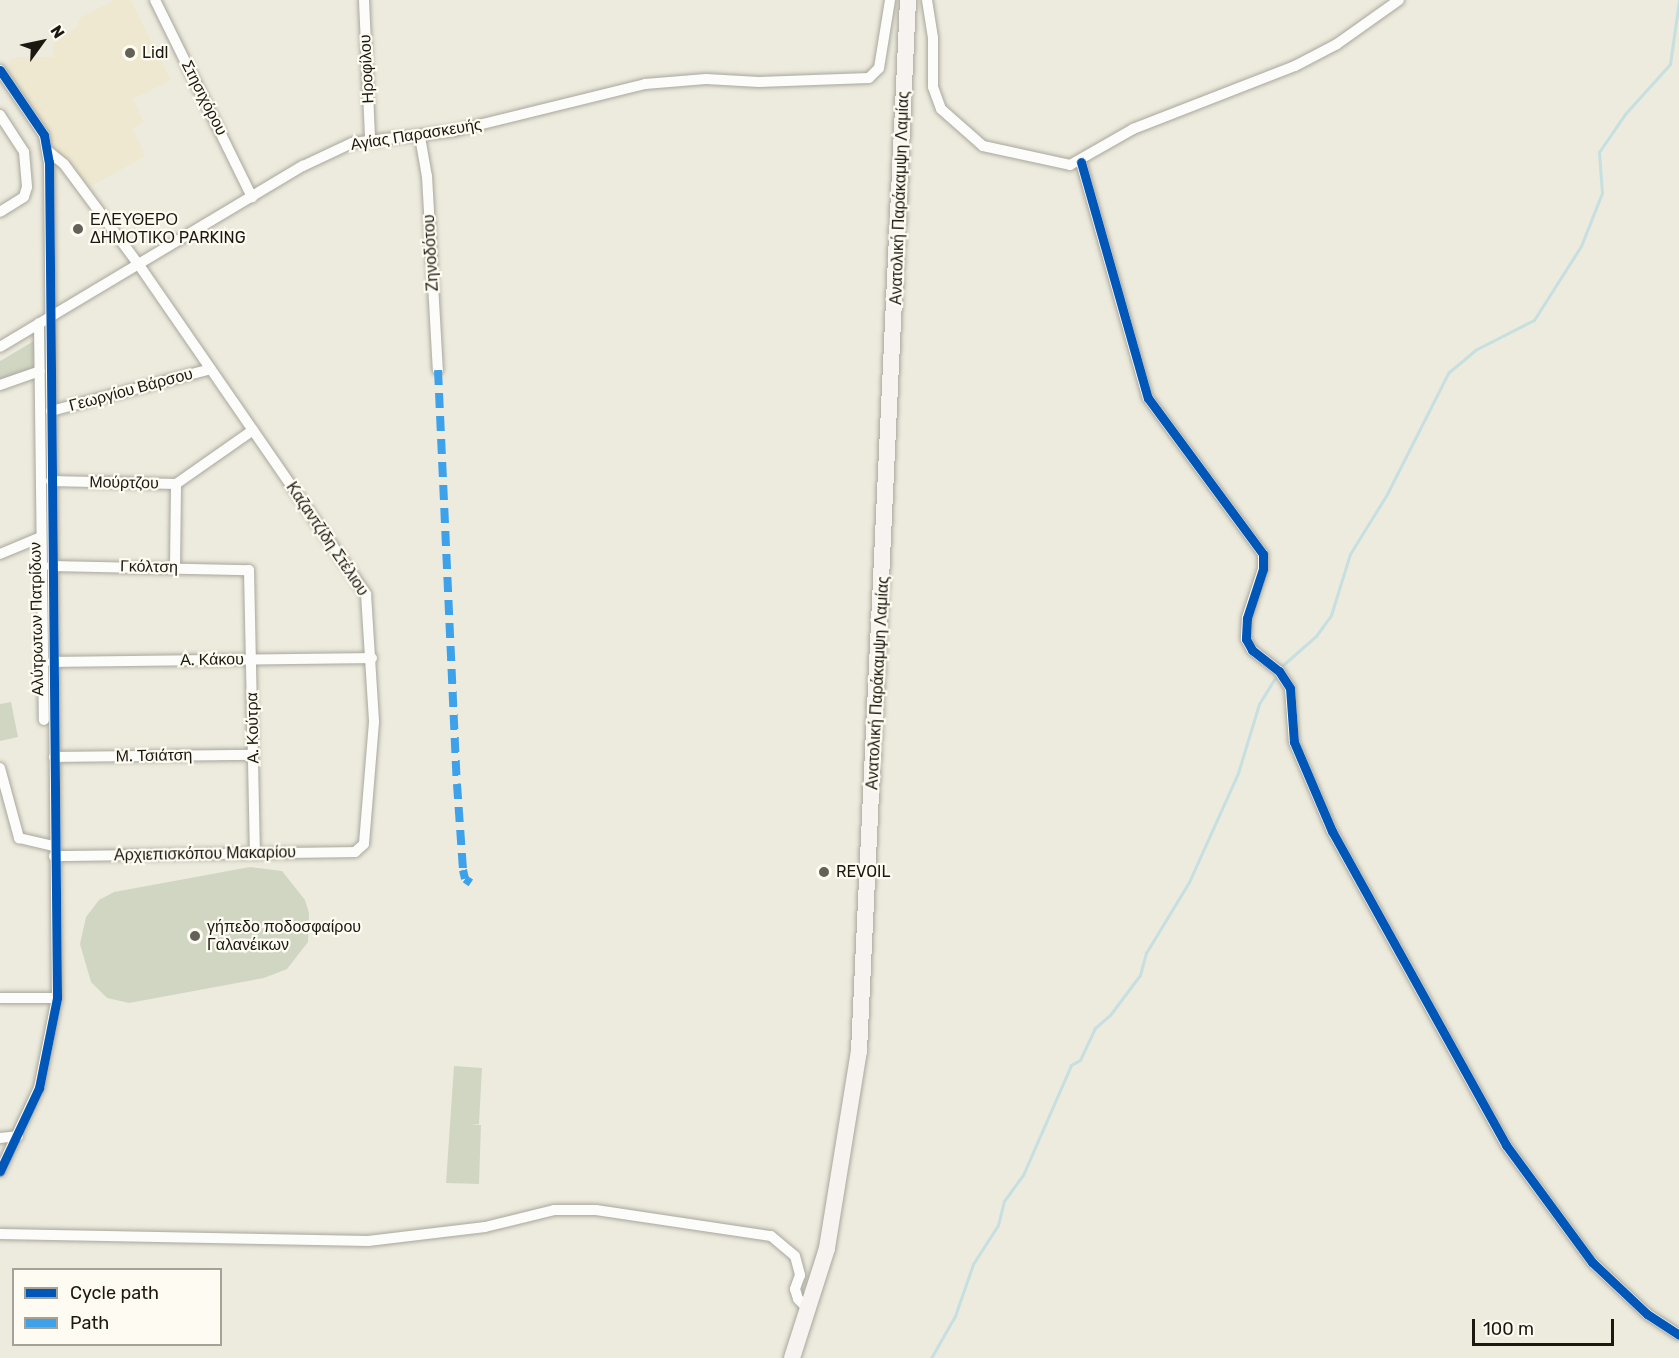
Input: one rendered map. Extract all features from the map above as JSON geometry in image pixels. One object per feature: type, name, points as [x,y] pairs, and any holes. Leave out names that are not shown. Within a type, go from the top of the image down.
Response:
[{"type":"main road","name":"Ανατολική Παράκαμψη Λαμίας","points":[[792,1358],[809,1310],[839,1189],[859,1051],[908,0]]},
{"type":"street","name":"Στησιχόρου","points":[[155,0],[252,197]]},
{"type":"street","name":"Ηροφίλου","points":[[364,0],[370,139]]},
{"type":"street","name":"Αγίας Παρασκευής","points":[[0,347],[326,154],[370,139],[420,137],[645,84],[706,79],[759,82],[869,78],[879,68],[890,0]]},
{"type":"street","points":[[927,0],[933,38],[934,94],[954,123],[990,148],[1065,165],[1081,162],[1133,129],[1302,63],[1337,44],[1399,0]]},
{"type":"street","name":"Αλύτρωτων Πατρίδων","points":[[0,70],[44,135],[49,152],[51,566],[57,998],[42,1078],[18,1136],[0,1171]]},
{"type":"street","points":[[0,115],[27,162],[24,197],[0,212]]},
{"type":"street","name":"Ζηνοδότου","points":[[420,137],[427,176],[438,370]]},
{"type":"street","name":"Καζαντζίδη Στέλιου","points":[[49,152],[64,165],[139,265],[366,594],[372,658],[373,740],[363,844],[355,852]]},
{"type":"street","points":[[1081,162],[1148,398],[1263,554],[1263,569],[1248,618],[1246,639],[1252,650],[1279,671],[1290,687],[1293,742],[1332,831],[1506,1145],[1592,1262],[1647,1314],[1679,1335]]},
{"type":"street","points":[[39,323],[44,720]]},
{"type":"street","name":"Γεωργίου Βάρσου","points":[[51,411],[211,369]]},
{"type":"street","points":[[0,385],[40,371]]},
{"type":"street","name":"Μούρτζου","points":[[51,481],[176,484],[253,430]]},
{"type":"street","points":[[175,567],[176,484]]},
{"type":"street","points":[[0,554],[41,537]]},
{"type":"street","name":"Γκόλτση","points":[[51,566],[247,568]]},
{"type":"street","name":"Α. Κούτρα","points":[[247,568],[252,659],[255,854]]},
{"type":"street","name":"Α. Κάκου","points":[[52,662],[372,658]]},
{"type":"street","name":"Μ. Τσιάτση","points":[[54,757],[253,755]]},
{"type":"street","name":"Αρχιεπισκόπου Μακαρίου","points":[[0,768],[19,838],[54,851],[255,854],[355,852]]},
{"type":"street","points":[[0,998],[57,998]]},
{"type":"street","points":[[0,1138],[18,1136]]},
{"type":"street","points":[[0,1234],[376,1241],[485,1227],[554,1210],[596,1210],[771,1236],[795,1256],[800,1275],[795,1289],[798,1299],[809,1310]]},
{"type":"shaded area","points":[[115,0],[131,0],[171,80],[133,99],[144,122],[133,129],[145,156],[84,190],[7,79],[10,60],[18,57],[53,57],[53,44],[77,27],[80,18]]},
{"type":"green space","points":[[34,341],[36,369],[0,380],[0,361]]},
{"type":"green space","points":[[11,702],[18,737],[0,741],[0,704]]},
{"type":"green space","name":"γήπεδο ποδοσφαίρου Γαλανέικων","points":[[250,867],[282,871],[305,900],[309,913],[308,942],[287,969],[264,978],[129,1003],[107,998],[91,982],[80,944],[86,917],[99,900],[114,892]]},
{"type":"green space","points":[[454,1066],[482,1068],[479,1124],[470,1124],[481,1125],[479,1184],[446,1183]]},
{"type":"waterway","points":[[931,1358],[955,1316],[973,1264],[998,1225],[1004,1201],[1023,1175],[1071,1065],[1080,1060],[1095,1028],[1110,1015],[1140,975],[1146,953],[1189,882],[1238,773],[1259,704],[1283,665],[1316,636],[1331,615],[1350,554],[1387,494],[1448,373],[1475,350],[1534,320],[1581,246],[1602,193],[1599,152],[1625,114],[1670,64],[1679,1]]},
{"type":"marked path","points":[[438,370],[457,784],[463,870],[465,879],[471,883]]},
{"type":"cycle path","points":[[0,70],[44,135],[49,162],[57,998],[39,1088],[0,1171]]},
{"type":"cycle path","points":[[1081,162],[1148,398],[1263,554],[1263,569],[1247,618],[1246,639],[1252,650],[1279,671],[1290,688],[1294,742],[1332,831],[1506,1145],[1592,1262],[1647,1314],[1679,1335]]},
{"type":"place","name":"Lidl","points":[[130,53]]},
{"type":"place","name":"ΕΛΕΥΘΕΡΟ ΔΗΜΟΤΙΚΟ PARKING","points":[[78,229]]},
{"type":"place","name":"REVOIL","points":[[824,872]]},
{"type":"place","name":"γήπεδο ποδοσφαίρου Γαλανέικων","points":[[195,936]]}]
